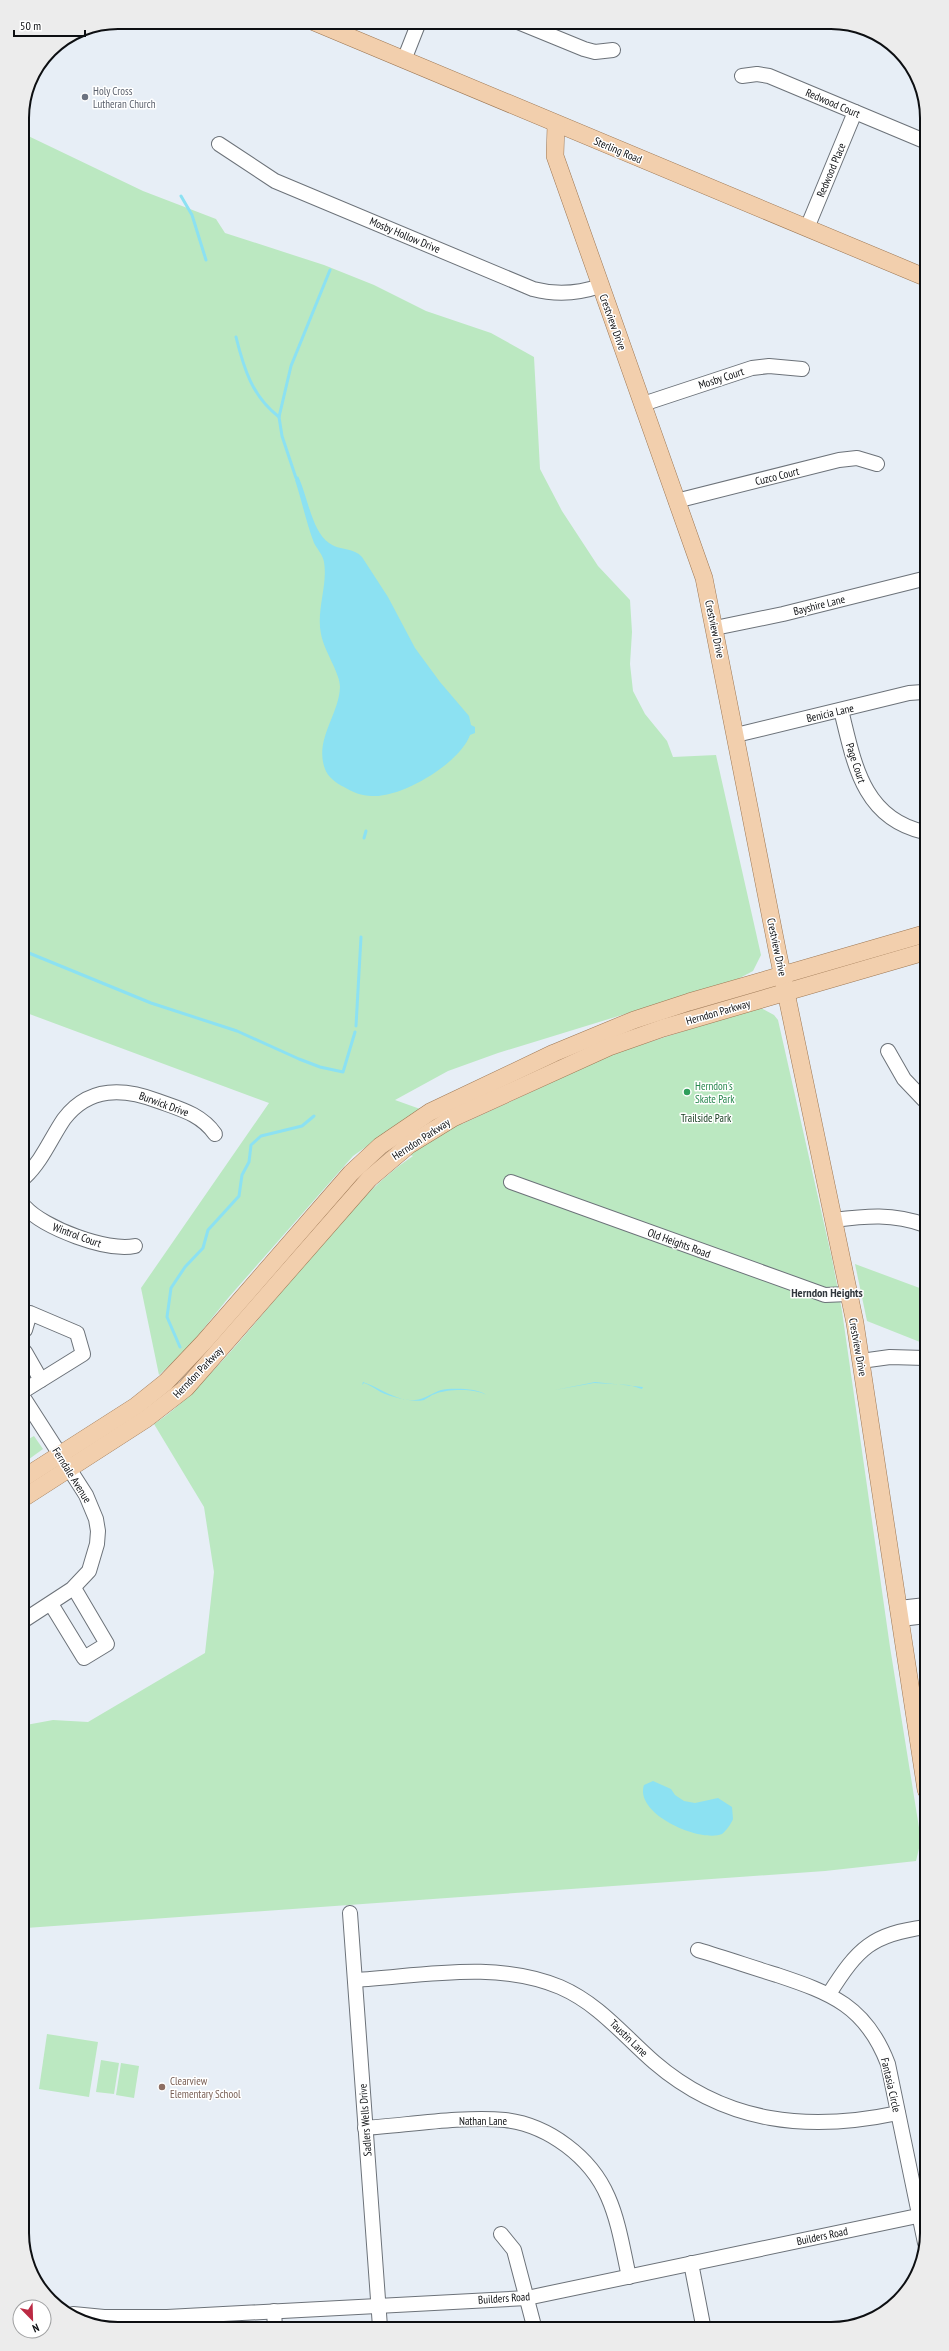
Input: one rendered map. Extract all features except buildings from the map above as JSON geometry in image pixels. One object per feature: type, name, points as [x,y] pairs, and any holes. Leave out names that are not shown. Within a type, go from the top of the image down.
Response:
[{"type":"main road","name":"Sterling Road","points":[[331,29],[920,275]]},
{"type":"main road","name":"Crestview Drive","points":[[556,124],[555,156],[704,578],[861,1361],[920,1749]]},
{"type":"main road","name":"Herndon Parkway","points":[[785,984],[920,935]]},
{"type":"main road","name":"Herndon Parkway","points":[[29,1494],[65,1462],[166,1382],[210,1336],[351,1173],[399,1131],[460,1096],[603,1032],[689,1002],[785,984],[920,953]]},
{"type":"main road","name":"Herndon Parkway","points":[[29,1476],[65,1462]]},
{"type":"street","points":[[404,60],[416,29]]},
{"type":"street","points":[[534,29],[584,50],[595,52],[613,50]]},
{"type":"street","name":"Redwood Court","points":[[742,76],[757,74],[769,76],[920,139]]},
{"type":"street","name":"Redwood Place","points":[[807,228],[855,112]]},
{"type":"street","name":"Mosby Hollow Drive","points":[[219,144],[275,181],[533,289],[561,294],[576,293],[600,286]]},
{"type":"street","name":"Mosby Court","points":[[642,404],[752,368],[769,366],[802,369]]},
{"type":"street","name":"Cuzco Court","points":[[676,501],[839,460],[857,458],[877,464]]},
{"type":"street","name":"Bayshire Lane","points":[[715,628],[783,614],[920,580]]},
{"type":"street","name":"Benicia Lane","points":[[736,735],[909,693],[920,692]]},
{"type":"street","name":"Page Court","points":[[841,710],[856,769],[867,793],[888,816],[905,826],[920,831]]},
{"type":"street","points":[[888,1051],[904,1079],[920,1096]]},
{"type":"street","name":"Burwick Drive","points":[[29,1172],[39,1160],[65,1119],[85,1101],[112,1092],[139,1094],[192,1114],[205,1122],[215,1134]]},
{"type":"street","name":"Old Heights Road","points":[[512,1182],[825,1295],[848,1294]]},
{"type":"street","name":"Wintrol Court","points":[[29,1210],[41,1221],[51,1226],[107,1246],[118,1248],[135,1246]]},
{"type":"street","points":[[833,1220],[877,1215],[908,1219],[920,1223]]},
{"type":"street","points":[[29,1317],[30,1314],[77,1334],[82,1354],[29,1388]]},
{"type":"street","points":[[861,1361],[890,1357],[920,1358]]},
{"type":"street","points":[[29,1359],[42,1380]]},
{"type":"street","name":"Ferndale Avenue","points":[[29,1406],[92,1505],[98,1531],[98,1544],[89,1571],[74,1588],[29,1617]]},
{"type":"street","points":[[51,1604],[84,1658],[107,1644],[74,1588]]},
{"type":"street","points":[[900,1614],[920,1607]]},
{"type":"street","points":[[900,1614],[920,1616]]},
{"type":"street","name":"Sadlers Wells Drive","points":[[350,1914],[380,2322]]},
{"type":"street","points":[[829,1994],[851,1960],[874,1941],[902,1930],[920,1927]]},
{"type":"street","name":"Fantasia Circle","points":[[698,1950],[829,1994],[852,2008],[873,2033],[888,2064],[898,2113],[920,2203]]},
{"type":"street","name":"Taustin Lane","points":[[355,1980],[478,1972],[499,1972],[540,1980],[567,1991],[598,2009],[654,2062],[674,2077],[698,2092],[736,2109],[770,2118],[818,2123],[844,2122],[898,2113]]},
{"type":"street","name":"Nathan Lane","points":[[365,2128],[486,2119],[515,2122],[546,2132],[578,2155],[600,2182],[613,2208],[629,2276]]},
{"type":"street","name":"Builders Road","points":[[176,2322],[274,2311],[527,2298],[920,2216]]},
{"type":"street","points":[[501,2234],[514,2250],[533,2322]]},
{"type":"street","points":[[692,2263],[702,2322]]},
{"type":"street","points":[[274,2311],[275,2322]]},
{"type":"street","name":"Builders Road","points":[[84,2315],[156,2322]]},
{"type":"green space","name":"Trailside Park","points":[[29,136],[143,191],[216,219],[225,233],[324,265],[374,285],[426,311],[491,333],[534,357],[540,469],[562,511],[598,566],[630,600],[632,632],[630,664],[633,691],[645,714],[667,741],[673,757],[716,755],[761,955],[753,971],[736,980],[498,1053],[448,1071],[395,1100],[462,1124],[615,1053],[761,1008],[774,1015],[778,1020],[832,1259],[842,1311],[890,1647],[920,1834],[920,1844],[916,1861],[825,1871],[29,1928],[29,1724],[53,1720],[88,1722],[205,1653],[214,1572],[204,1507],[154,1424],[183,1402],[225,1358],[364,1197],[387,1176],[413,1156],[374,1141],[353,1156],[229,1297],[187,1349],[159,1375],[141,1288],[269,1103],[29,1014]]},
{"type":"green space","points":[[855,1264],[920,1288],[920,1342],[867,1321]]},
{"type":"green space","points":[[34,1436],[43,1449],[29,1459],[29,1439]]},
{"type":"green space","points":[[47,2034],[98,2042],[89,2097],[39,2089]]},
{"type":"green space","points":[[101,2060],[119,2063],[114,2094],[96,2092]]},
{"type":"green space","points":[[121,2063],[139,2066],[134,2098],[116,2095]]},
{"type":"water","points":[[298,476],[314,522],[323,538],[333,545],[351,550],[362,557],[388,597],[415,648],[440,682],[469,716],[471,725],[475,727],[475,733],[470,735],[464,746],[455,757],[428,777],[399,791],[384,795],[368,796],[350,791],[335,782],[328,775],[325,769],[322,758],[323,748],[328,728],[336,708],[340,687],[337,675],[321,634],[320,616],[325,580],[324,562],[314,543],[309,527],[295,480]]},
{"type":"water","points":[[363,1382],[407,1400],[383,1393],[364,1383],[362,1385]]},
{"type":"water","points":[[595,1382],[617,1384],[594,1383],[555,1390]]},
{"type":"water","points":[[632,1386],[643,1387],[642,1389]]},
{"type":"water","points":[[451,1389],[477,1391],[486,1395],[475,1391],[453,1390],[432,1395],[420,1401],[409,1400],[419,1399],[441,1390]]},
{"type":"water","points":[[653,1781],[671,1789],[675,1795],[684,1801],[695,1803],[718,1798],[732,1807],[733,1819],[722,1834],[712,1836],[685,1830],[671,1824],[658,1816],[649,1806],[644,1796],[644,1785]]},
{"type":"waterway","points":[[181,196],[192,215],[206,260]]},
{"type":"waterway","points":[[296,478],[282,436],[279,417],[291,366],[330,270]]},
{"type":"waterway","points":[[236,337],[242,360],[250,381],[262,400],[279,417]]},
{"type":"waterway","points":[[364,838],[366,831]]},
{"type":"waterway","points":[[356,1026],[361,937]]},
{"type":"waterway","points":[[29,953],[151,1003],[237,1031],[320,1067],[343,1072],[355,1032]]},
{"type":"waterway","points":[[180,1347],[167,1317],[171,1288],[185,1267],[203,1248],[208,1230],[239,1196],[242,1175],[249,1162],[251,1145],[261,1136],[302,1126],[314,1116]]},
{"type":"place","name":"Holy Cross Lutheran Church","points":[[85,97]]},
{"type":"place","name":"Herndon's Skate Park","points":[[687,1092]]},
{"type":"place","name":"Clearview Elementary School","points":[[162,2087]]},
{"type":"district","name":"Herndon Heights","points":[[827,1293]]}]
